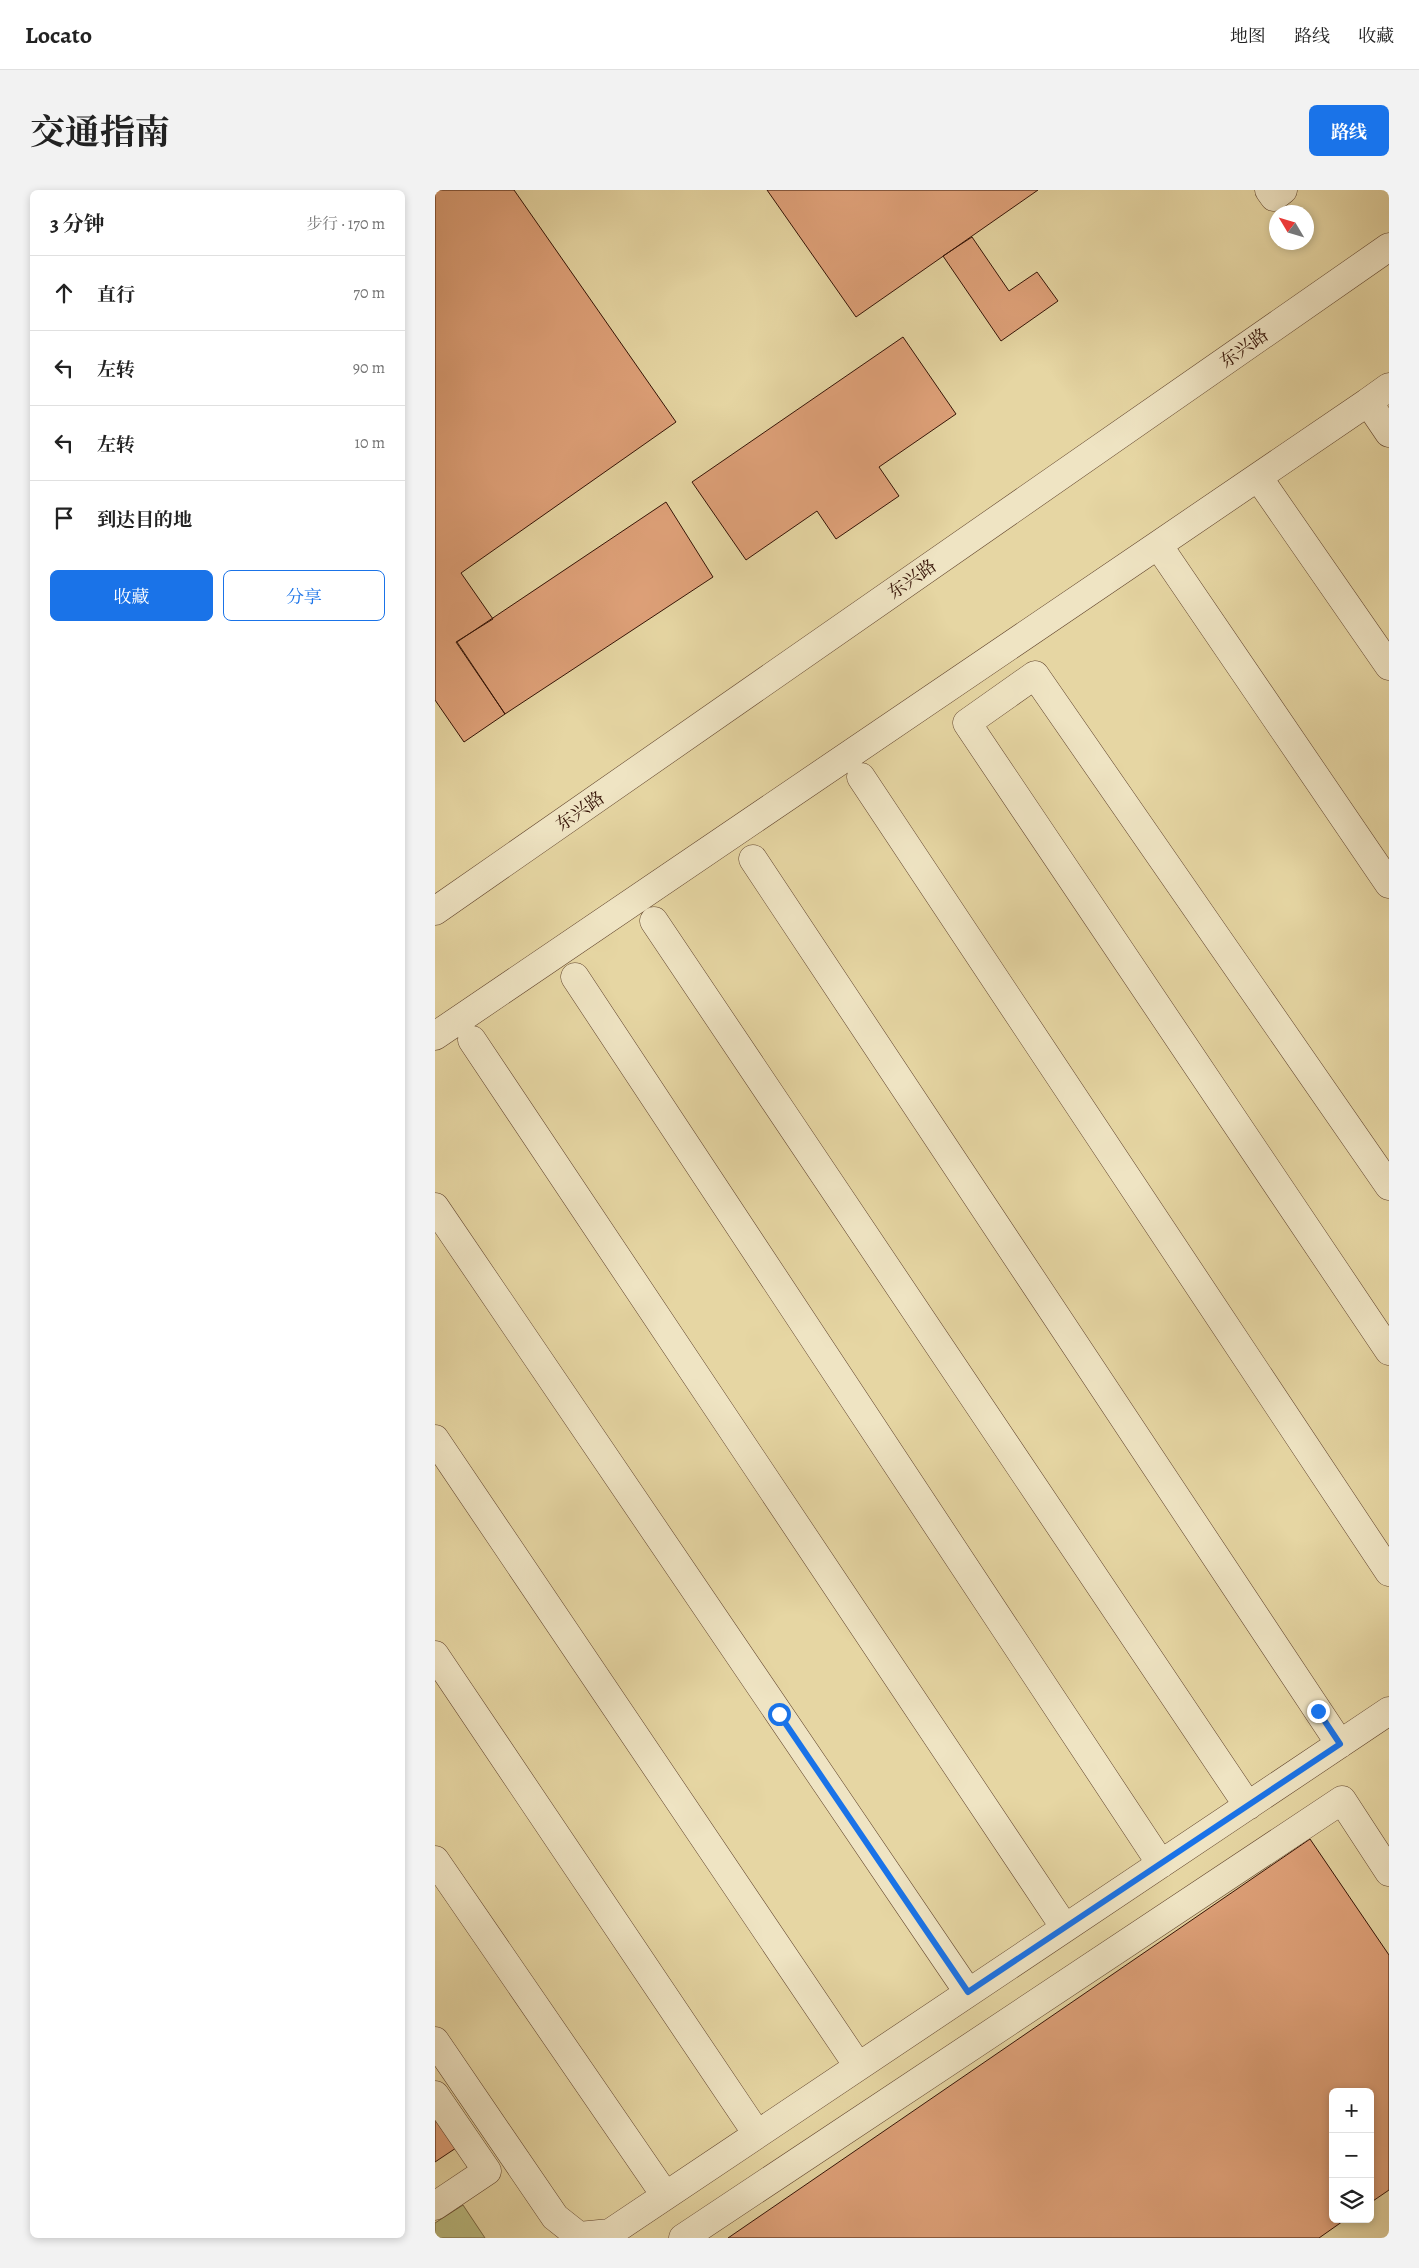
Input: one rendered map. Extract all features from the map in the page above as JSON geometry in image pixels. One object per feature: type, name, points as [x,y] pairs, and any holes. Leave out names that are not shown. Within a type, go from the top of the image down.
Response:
[{"type":"street","points":[[1269,190],[1274,197],[1283,190]]},
{"type":"street","name":"东兴路","points":[[437,904],[1389,247]]},
{"type":"street","points":[[435,1036],[1389,387]]},
{"type":"street","points":[[1368,402],[1389,433]]},
{"type":"street","points":[[1258,477],[1389,666]]},
{"type":"street","points":[[1158,545],[1389,884]]},
{"type":"street","points":[[1389,1186],[1035,675],[967,723],[1389,1351]]},
{"type":"street","points":[[861,777],[1389,1572]]},
{"type":"street","points":[[753,859],[1340,1744]]},
{"type":"street","points":[[654,921],[1248,1806]]},
{"type":"street","points":[[575,977],[1161,1864]]},
{"type":"street","points":[[472,1040],[1065,1928]]},
{"type":"street","points":[[435,1207],[968,1992]]},
{"type":"street","points":[[435,1439],[857,2066]]},
{"type":"street","points":[[435,1655],[757,2134]]},
{"type":"street","points":[[435,2041],[555,2217],[579,2236],[609,2233],[1389,1711]]},
{"type":"street","points":[[683,2238],[1342,1800],[1389,1872]]},
{"type":"street","points":[[435,1860],[665,2195]]},
{"type":"street","points":[[435,2095],[487,2171],[435,2206]]},
{"type":"green space","points":[[463,2205],[485,2238],[435,2238],[435,2223]]},
{"type":"building","points":[[435,190],[514,190],[676,422],[461,573],[493,619],[456,642],[505,714],[464,742],[435,700]]},
{"type":"building","points":[[767,190],[1038,190],[856,317]]},
{"type":"building","points":[[972,237],[1009,291],[1037,272],[1058,301],[1001,341],[943,256]]},
{"type":"building","points":[[903,337],[956,414],[879,467],[899,496],[836,539],[817,511],[746,560],[692,482]]},
{"type":"building","points":[[666,502],[713,577],[505,714],[457,642]]},
{"type":"building","points":[[1310,1839],[1389,1955],[1389,2190],[1374,2200],[1374,2088],[1329,2088],[1329,2223],[1340,2223],[1319,2238],[728,2238]]},
{"type":"building","points":[[435,2115],[456,2148],[435,2162]]},
{"type":"route","points":[[779,1714],[968,1992],[1340,1744],[1318,1711]]}]
